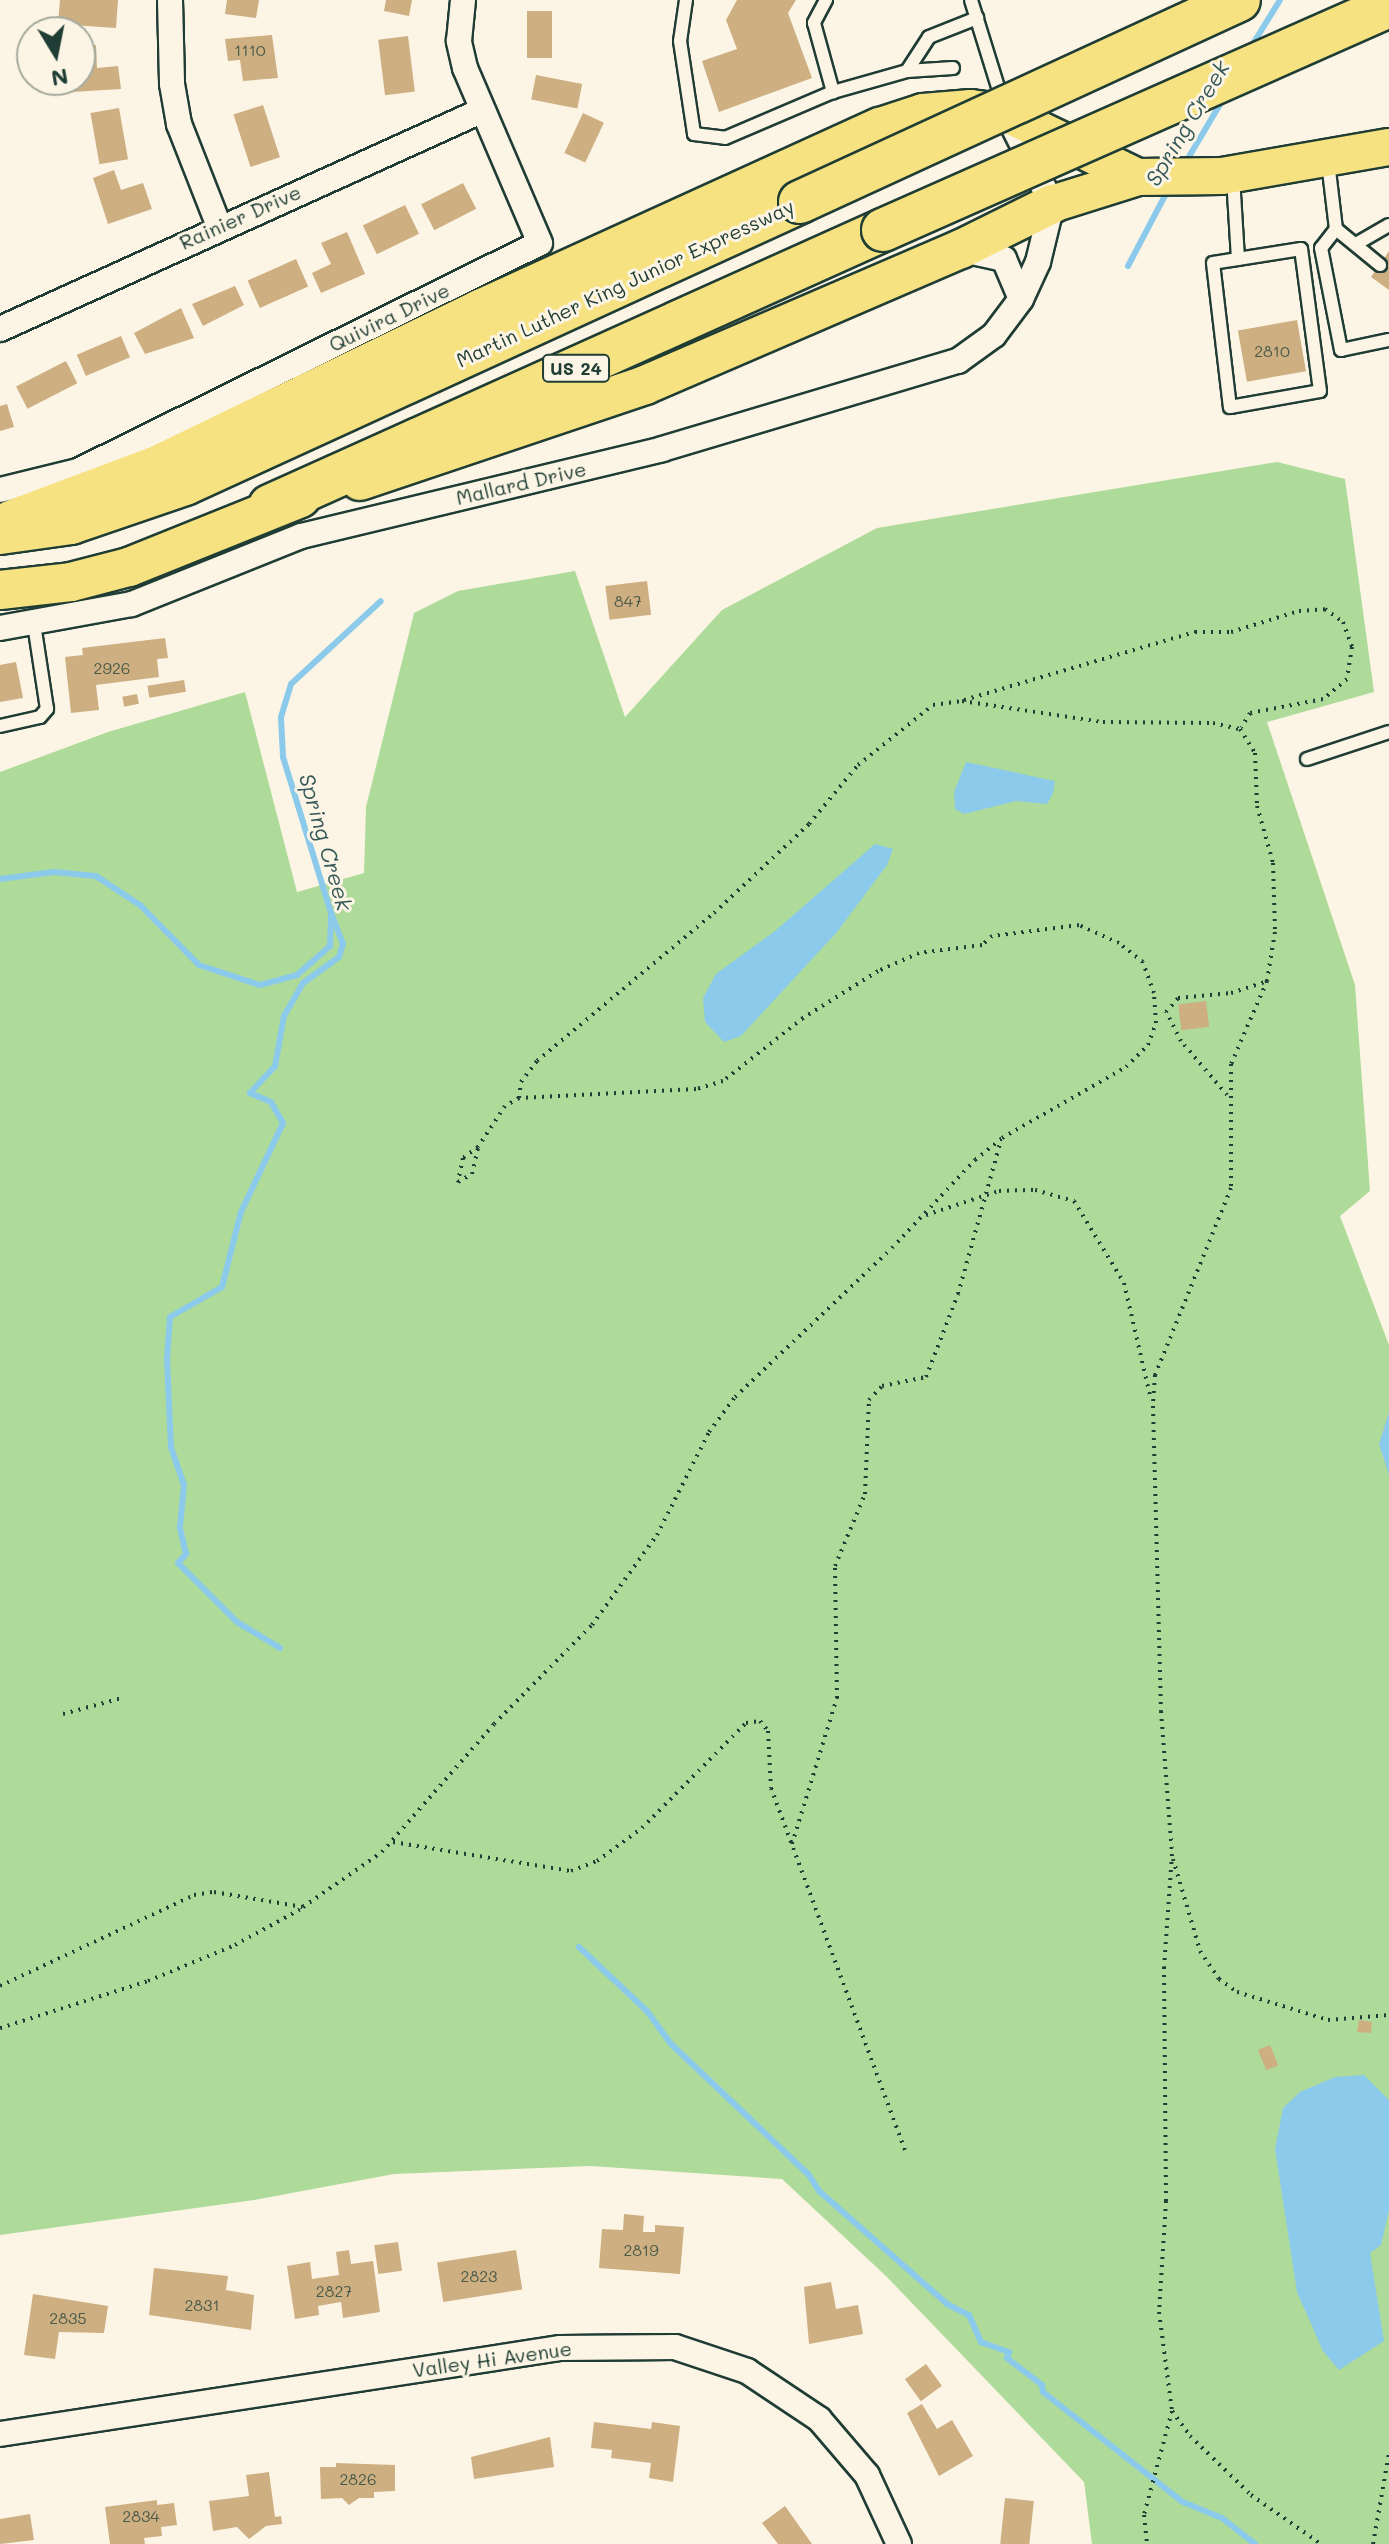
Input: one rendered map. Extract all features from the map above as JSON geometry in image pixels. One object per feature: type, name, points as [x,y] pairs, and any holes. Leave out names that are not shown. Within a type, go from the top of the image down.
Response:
[{"type":"highway","name":"Martin Luther King Junior Expressway","points":[[0,533],[71,523],[185,484],[1239,0]]},
{"type":"highway","name":"US 24","points":[[0,590],[71,582],[129,567],[1389,6]]},
{"type":"highway","points":[[0,523],[157,465],[480,309],[880,127],[923,113],[971,109],[1007,114]]},
{"type":"highway","points":[[270,506],[404,468],[645,385],[961,249],[1044,188]]},
{"type":"main road","points":[[1007,114],[1127,172]]},
{"type":"main road","points":[[1044,188],[1127,172],[1227,175],[1389,147]]},
{"type":"street","points":[[170,0],[172,84],[179,124],[219,226]]},
{"type":"street","name":"Quivira Drive","points":[[0,490],[78,471],[540,243],[483,110],[459,41],[463,0]]},
{"type":"street","name":"Rainier Drive","points":[[0,329],[219,226],[483,110]]},
{"type":"street","points":[[1007,114],[1044,188]]},
{"type":"street","name":"Mallard Drive","points":[[0,628],[95,614],[171,592],[301,536],[662,449],[937,370],[978,350],[1021,299],[1038,262],[1044,188]]},
{"type":"street","points":[[961,249],[1004,259],[1021,299]]},
{"type":"street","name":"Valley Hi Avenue","points":[[0,2434],[560,2348],[675,2347],[747,2371],[819,2419],[867,2475],[899,2544]]},
{"type":"lane","points":[[686,0],[680,41],[694,134],[725,138],[833,92],[907,71],[953,68]]},
{"type":"lane","points":[[826,0],[814,23],[833,92]]},
{"type":"lane","points":[[971,0],[1007,114]]},
{"type":"lane","points":[[907,71],[913,55],[929,37],[977,18]]},
{"type":"lane","points":[[1327,158],[1336,229],[1321,248],[1341,350],[1389,340]]},
{"type":"lane","points":[[1227,175],[1238,259]]},
{"type":"lane","points":[[1356,244],[1389,225]]},
{"type":"lane","points":[[1336,229],[1380,265]]},
{"type":"lane","points":[[1376,231],[1389,239]]},
{"type":"lane","points":[[1301,249],[1320,391],[1230,407],[1213,263],[1238,259],[1301,249]]},
{"type":"lane","points":[[0,726],[40,717],[47,709],[34,624]]},
{"type":"lane","points":[[1307,759],[1389,732]]},
{"type":"path","points":[[519,1098],[521,1082],[537,1061],[714,913],[809,824],[858,765],[933,705],[962,701],[1195,632],[1231,632],[1299,611],[1325,609],[1343,622],[1352,647],[1347,679],[1323,699],[1250,713],[1240,729]]},
{"type":"path","points":[[962,701],[1103,722],[1213,723],[1240,729],[1255,753],[1257,806],[1273,863],[1275,932],[1267,981],[1231,1064],[1229,1097],[1234,1170],[1231,1188],[1155,1375],[1153,1406],[1161,1711],[1172,1854],[1164,1967],[1166,2201],[1159,2312],[1172,2411],[1147,2503],[1147,2544]]},
{"type":"path","points":[[0,2028],[148,1981],[235,1945],[303,1907],[393,1842],[494,1724],[592,1625],[657,1535],[709,1432],[735,1397],[1002,1138],[1126,1067],[1148,1045],[1155,1012],[1143,962],[1119,943],[1079,925],[1049,925],[992,936],[982,945],[919,953],[878,971],[803,1018],[723,1081],[696,1089],[519,1098],[505,1106],[478,1147],[463,1158],[458,1182],[472,1174],[478,1147]]},
{"type":"path","points":[[1155,1012],[1166,1012],[1178,998],[1231,993],[1267,981]]},
{"type":"path","points":[[1166,1012],[1181,1041],[1229,1097]]},
{"type":"path","points":[[792,1846],[837,1698],[835,1566],[865,1494],[869,1400],[882,1386],[926,1377],[958,1294],[1002,1138]]},
{"type":"path","points":[[921,1217],[988,1194],[1035,1190],[1074,1201],[1124,1283],[1153,1406]]},
{"type":"path","points":[[63,1714],[122,1698]]},
{"type":"path","points":[[393,1842],[571,1871],[597,1861],[642,1828],[746,1723],[760,1721],[768,1731],[771,1788],[905,2150]]},
{"type":"path","points":[[1172,1854],[1200,1951],[1219,1979],[1237,1992],[1328,2020],[1389,2015]]},
{"type":"path","points":[[0,1986],[80,1944],[194,1895],[214,1892],[303,1907]]},
{"type":"path","points":[[1172,2411],[1190,2436],[1251,2495],[1321,2544]]},
{"type":"path","points":[[1373,2544],[1389,2453]]},
{"type":"green space","points":[[1277,462],[1345,479],[1374,692],[1267,722],[1355,985],[1370,1191],[1340,1216],[1389,1345],[1389,2544],[1092,2544],[1084,2482],[886,2276],[782,2179],[591,2166],[394,2174],[254,2200],[0,2235],[0,772],[108,732],[245,692],[297,892],[364,873],[366,807],[414,613],[458,591],[575,571],[625,717],[722,610],[877,528]]},
{"type":"water","points":[[966,762],[1055,781],[1053,793],[1047,804],[1016,801],[964,814],[955,809],[954,792]]},
{"type":"water","points":[[875,844],[893,849],[887,865],[837,932],[741,1036],[724,1042],[705,1022],[703,998],[716,974],[775,931]]},
{"type":"water","points":[[1389,1412],[1389,1475],[1379,1444]]},
{"type":"water","points":[[1364,2075],[1389,2100],[1389,2210],[1381,2245],[1370,2253],[1384,2341],[1339,2370],[1323,2351],[1297,2292],[1275,2149],[1283,2108],[1300,2092],[1335,2077]]},
{"type":"building","points":[[60,0],[118,0],[116,28],[96,27],[96,16],[59,16]]},
{"type":"building","points":[[227,0],[259,0],[256,18],[225,14]]},
{"type":"building","points":[[386,0],[412,0],[409,16],[384,11]]},
{"type":"building","points":[[737,0],[796,0],[788,13],[812,78],[719,112],[702,61],[737,49],[726,20]]},
{"type":"building","points":[[527,11],[552,11],[552,58],[527,58]]},
{"type":"building","points":[[272,35],[278,78],[243,81],[240,60],[228,61],[225,39]]},
{"type":"building","points":[[408,36],[415,92],[385,95],[378,40]]},
{"type":"building","points":[[96,45],[97,68],[118,66],[121,89],[96,91]]},
{"type":"building","points":[[536,75],[582,84],[577,109],[531,100]]},
{"type":"building","points":[[263,105],[280,157],[251,167],[234,115]]},
{"type":"building","points":[[119,108],[128,159],[99,164],[90,113]]},
{"type":"building","points":[[583,113],[604,123],[585,163],[564,153]]},
{"type":"building","points":[[114,170],[121,190],[143,183],[152,209],[108,224],[93,178]]},
{"type":"building","points":[[463,183],[476,209],[434,230],[421,204]]},
{"type":"building","points":[[405,205],[419,234],[377,254],[363,226]]},
{"type":"building","points":[[347,232],[365,274],[321,293],[312,273],[331,264],[321,243]]},
{"type":"building","points":[[1389,251],[1389,290],[1371,277]]},
{"type":"building","points":[[296,259],[308,286],[260,308],[248,281]]},
{"type":"building","points":[[235,286],[244,305],[203,326],[192,304]]},
{"type":"building","points":[[181,308],[194,338],[145,354],[134,333]]},
{"type":"building","points":[[1297,320],[1306,371],[1247,382],[1238,330]]},
{"type":"building","points":[[121,336],[130,357],[86,376],[77,355]]},
{"type":"building","points":[[66,361],[77,383],[27,409],[16,386]]},
{"type":"building","points":[[7,404],[14,427],[0,431],[0,406]]},
{"type":"building","points":[[647,581],[651,615],[609,620],[605,586]]},
{"type":"building","points":[[165,638],[168,658],[157,659],[159,677],[96,685],[99,710],[71,713],[65,657],[83,655],[82,648]]},
{"type":"building","points":[[16,662],[23,698],[0,702],[0,665]]},
{"type":"building","points":[[184,680],[186,692],[149,698],[147,686]]},
{"type":"building","points":[[137,694],[139,704],[124,707],[122,697]]},
{"type":"building","points":[[1206,1001],[1209,1027],[1181,1030],[1178,1004]]},
{"type":"building","points":[[1359,2020],[1372,2022],[1371,2033],[1357,2032]]},
{"type":"building","points":[[1270,2045],[1278,2065],[1266,2070],[1258,2050]]},
{"type":"building","points":[[624,2214],[644,2216],[643,2232],[655,2232],[655,2225],[684,2227],[680,2274],[599,2268],[602,2229],[623,2230]]},
{"type":"building","points":[[398,2242],[402,2271],[378,2274],[374,2245]]},
{"type":"building","points":[[349,2250],[351,2264],[373,2261],[380,2312],[343,2318],[341,2302],[318,2306],[319,2315],[295,2319],[287,2266],[310,2262],[312,2279],[339,2275],[336,2252]]},
{"type":"building","points":[[516,2250],[522,2290],[443,2302],[437,2263]]},
{"type":"building","points":[[154,2268],[228,2276],[226,2290],[254,2295],[251,2330],[149,2315]]},
{"type":"building","points":[[831,2282],[836,2309],[858,2305],[863,2334],[809,2344],[804,2287]]},
{"type":"building","points":[[33,2294],[108,2306],[104,2333],[59,2332],[55,2359],[24,2355]]},
{"type":"building","points":[[926,2364],[942,2386],[921,2401],[905,2379]]},
{"type":"building","points":[[922,2404],[937,2429],[952,2420],[973,2456],[939,2476],[907,2413]]},
{"type":"building","points":[[594,2422],[651,2429],[652,2422],[680,2426],[673,2482],[649,2478],[651,2463],[611,2458],[612,2450],[591,2448]]},
{"type":"building","points":[[550,2437],[554,2467],[474,2479],[471,2457]]},
{"type":"building","points":[[336,2463],[395,2465],[395,2491],[374,2492],[374,2498],[359,2498],[349,2505],[342,2498],[321,2499],[320,2467],[336,2467]]},
{"type":"building","points":[[269,2472],[275,2517],[281,2516],[282,2524],[266,2526],[249,2539],[237,2527],[213,2531],[209,2501],[249,2496],[246,2475]]},
{"type":"building","points":[[1005,2498],[1034,2501],[1029,2544],[1000,2544]]},
{"type":"building","points":[[157,2500],[157,2505],[174,2503],[177,2525],[161,2527],[162,2536],[144,2538],[145,2544],[110,2544],[105,2507]]},
{"type":"building","points":[[785,2506],[812,2544],[778,2544],[762,2523]]},
{"type":"building","points":[[30,2514],[34,2540],[0,2544],[0,2519]]},
{"type":"waterway","name":"Spring Creek","points":[[1251,47],[1280,0]]},
{"type":"waterway","name":"Spring Creek","points":[[1184,165],[1225,96]]},
{"type":"waterway","name":"Spring Creek","points":[[1128,266],[1169,188]]},
{"type":"waterway","name":"Spring Creek","points":[[0,879],[54,872],[96,876],[140,905],[199,965],[260,985],[297,975],[330,946],[331,913],[283,757],[281,717],[291,684],[381,601]]},
{"type":"waterway","points":[[280,1648],[237,1622],[178,1563],[186,1554],[180,1527],[184,1485],[171,1447],[167,1359],[170,1317],[222,1287],[241,1212],[283,1123],[271,1102],[250,1093],[275,1066],[284,1016],[303,983],[339,957],[343,944],[331,913]]},
{"type":"waterway","points":[[579,1947],[647,2011],[671,2044],[809,2175],[819,2191],[947,2304],[969,2315],[981,2342],[1009,2352],[1007,2358],[1042,2385],[1043,2392],[1183,2502],[1222,2518],[1255,2544]]}]
